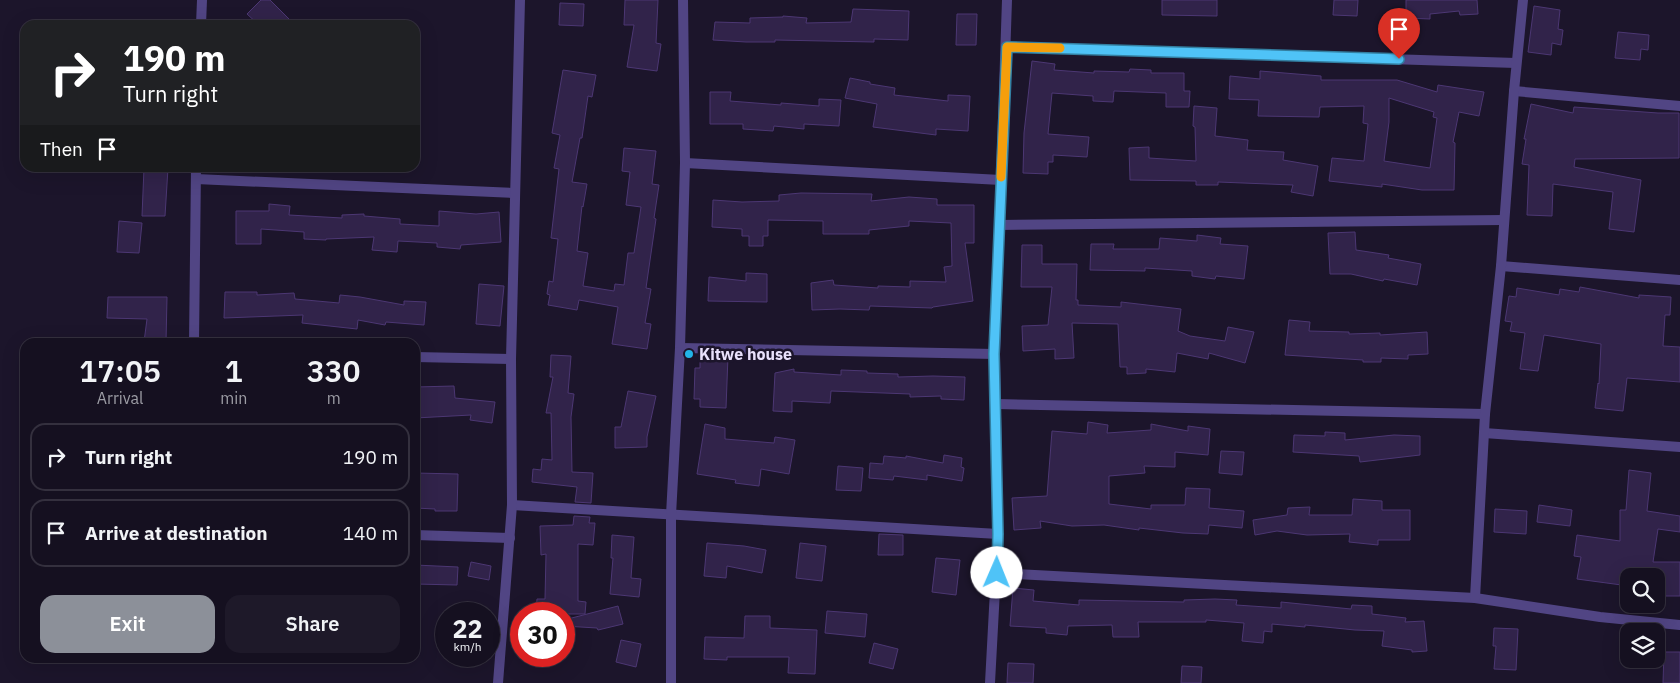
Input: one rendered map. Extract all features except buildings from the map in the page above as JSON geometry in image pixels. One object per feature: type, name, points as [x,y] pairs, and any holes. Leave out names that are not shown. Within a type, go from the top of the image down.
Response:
[{"type":"street","points":[[201,20],[202,0]]},
{"type":"street","points":[[498,683],[512,505],[511,359],[520,0]]},
{"type":"street","points":[[671,683],[671,515],[680,348],[685,163],[683,0]]},
{"type":"street","points":[[990,683],[998,534],[994,354],[1007,47],[1007,0]]},
{"type":"street","points":[[1475,598],[1485,414],[1501,266],[1516,63],[1523,0]]},
{"type":"street","points":[[1007,47],[1516,63]]},
{"type":"street","points":[[1514,91],[1680,106]]},
{"type":"street","points":[[685,163],[1001,180]]},
{"type":"street","points":[[194,338],[196,172]]},
{"type":"street","points":[[196,179],[514,193]]},
{"type":"street","points":[[999,224],[1504,220]]},
{"type":"street","points":[[1501,266],[1680,280]]},
{"type":"street","points":[[680,348],[994,354]]},
{"type":"street","points":[[420,357],[511,359]]},
{"type":"street","points":[[996,404],[1485,414]]},
{"type":"street","points":[[1484,433],[1680,447]]},
{"type":"street","points":[[512,505],[998,534]]},
{"type":"street","points":[[420,535],[510,538]]},
{"type":"street","points":[[997,573],[1475,598],[1600,617],[1680,625]]},
{"type":"slow traffic","points":[[1001,177],[1007,47],[1060,48]]},
{"type":"place","name":"Kitwe house","points":[[689,354]]},
{"type":"route","points":[[997,573],[998,534],[994,354],[1007,47],[1399,59]]}]
